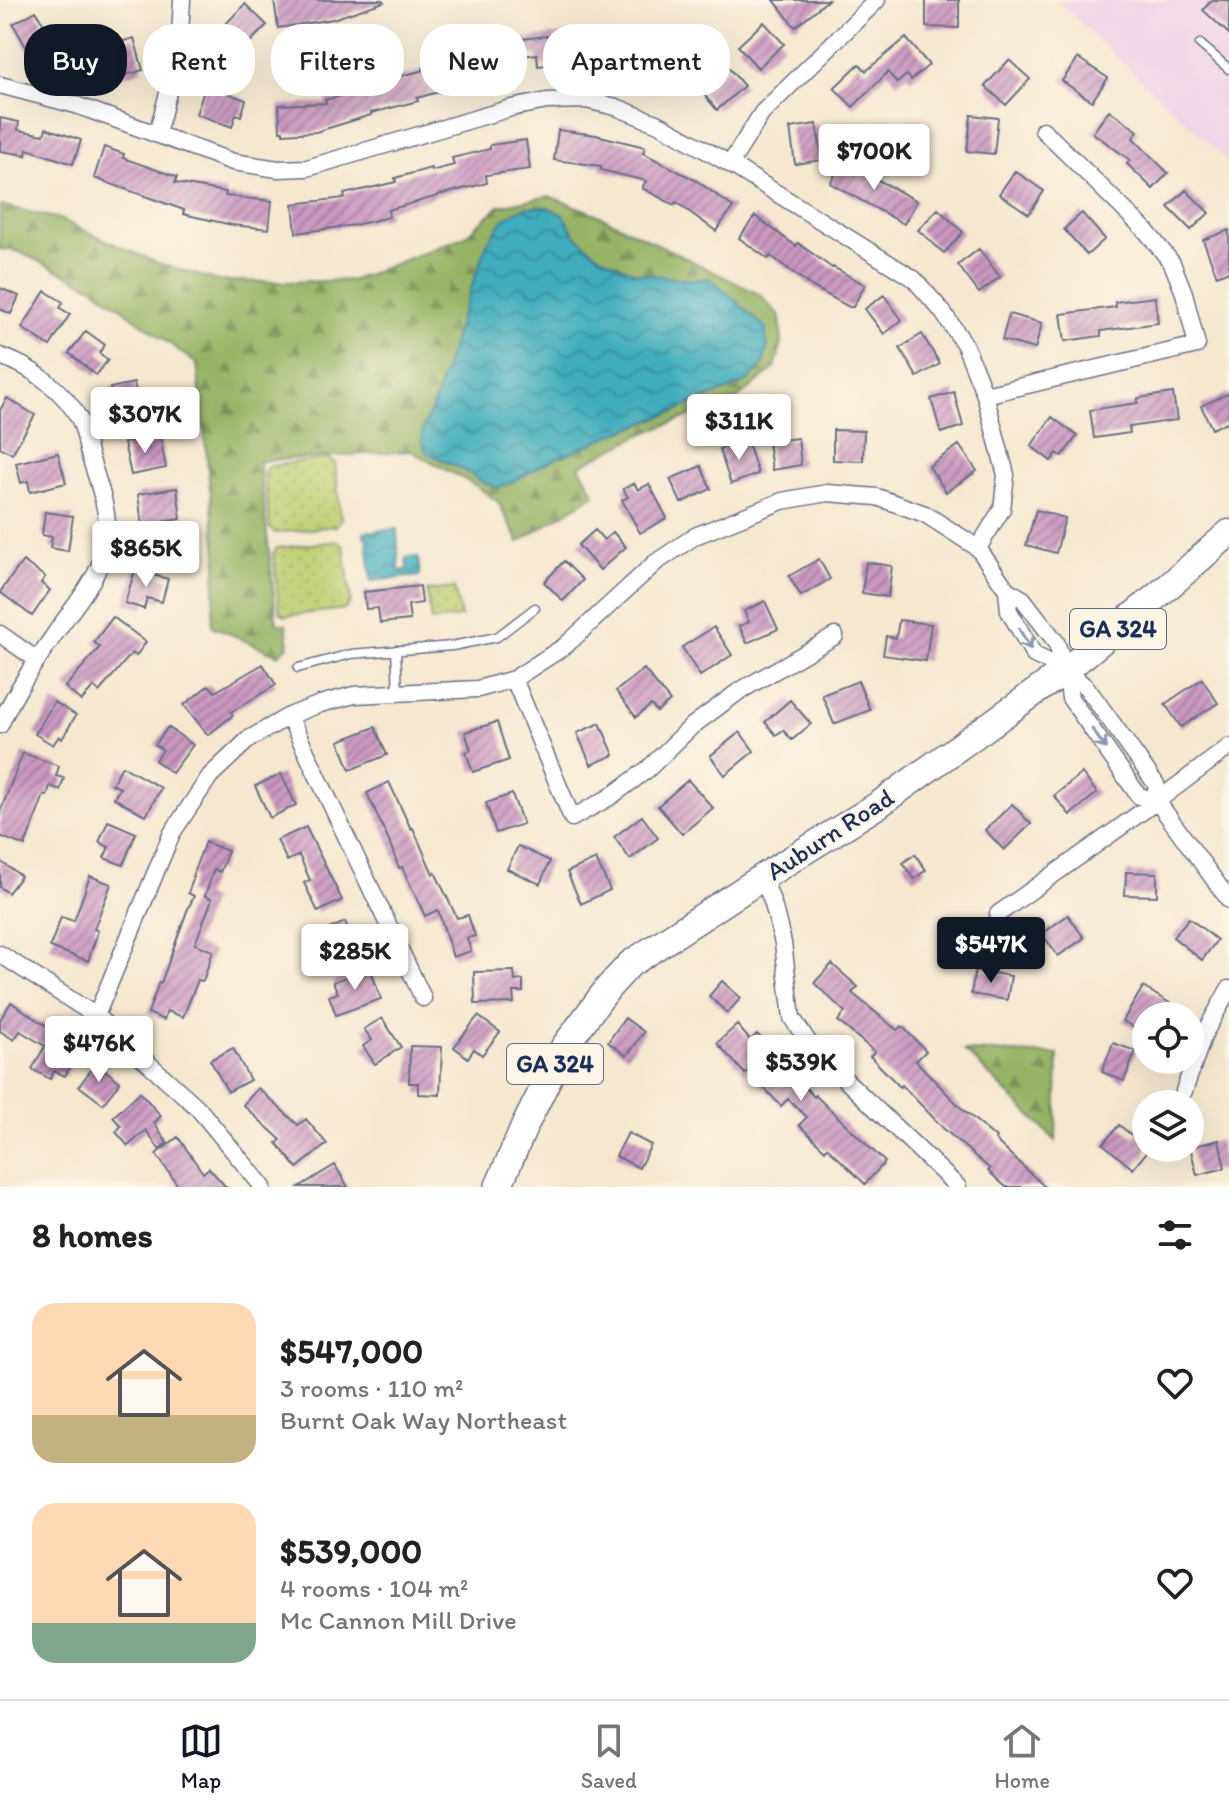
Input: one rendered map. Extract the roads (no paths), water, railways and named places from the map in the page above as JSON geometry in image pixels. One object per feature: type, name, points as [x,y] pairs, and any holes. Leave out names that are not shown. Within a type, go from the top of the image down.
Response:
[{"type":"main road","name":"Auburn Road","points":[[498,1187],[564,1047],[630,964],[878,805],[1066,670],[1159,595],[1229,533]]},
{"type":"street","points":[[157,134],[179,52],[182,0]]},
{"type":"street","points":[[730,164],[762,113],[877,0]]},
{"type":"street","points":[[0,85],[76,105],[233,162],[278,169],[307,168],[511,108],[547,101],[586,100],[616,107],[661,125],[730,164],[914,279],[942,311],[965,345],[985,395],[1006,475],[1002,509],[978,548]]},
{"type":"street","points":[[985,395],[1197,345],[1184,293],[1172,263],[1146,231],[1043,130]]},
{"type":"street","points":[[0,356],[39,377],[69,402],[81,423],[108,531],[105,553],[96,575],[37,660],[0,725]]},
{"type":"street","points":[[96,1016],[172,833],[210,776],[249,739],[289,716],[354,695],[478,689],[514,679],[565,646],[655,563],[675,549],[695,536],[782,501],[827,493],[877,497],[925,514],[978,548],[1007,590],[1023,599],[1056,642],[1066,670]]},
{"type":"street","points":[[1007,590],[1009,611],[1034,655],[1066,670],[1087,688],[1156,784],[1157,801],[1229,900]]},
{"type":"street","points":[[0,634],[37,660]]},
{"type":"street","points":[[514,679],[572,818],[610,797],[648,769],[692,726],[738,692],[835,636]]},
{"type":"street","points":[[289,716],[423,998]]},
{"type":"street","points":[[998,914],[1229,747]]},
{"type":"street","points":[[763,877],[783,943],[792,1018],[813,1049],[958,1187]]},
{"type":"street","points":[[0,954],[96,1016],[197,1107],[263,1187]]},
{"type":"street","points":[[1184,1090],[1204,1034],[1229,989]]},
{"type":"lane","points":[[1200,44],[1229,69]]},
{"type":"lane","points":[[298,668],[351,654],[452,646],[497,637],[535,608]]},
{"type":"lane","points":[[396,650],[398,692]]},
{"type":"water","points":[[525,207],[548,207],[563,215],[576,236],[600,256],[636,273],[694,280],[709,278],[765,327],[768,347],[762,366],[747,382],[611,435],[498,488],[426,452],[422,441],[423,427],[433,407],[488,241],[504,219]]},
{"type":"water","points":[[397,529],[399,571],[407,570],[406,558],[418,557],[420,576],[371,581],[364,532]]}]
